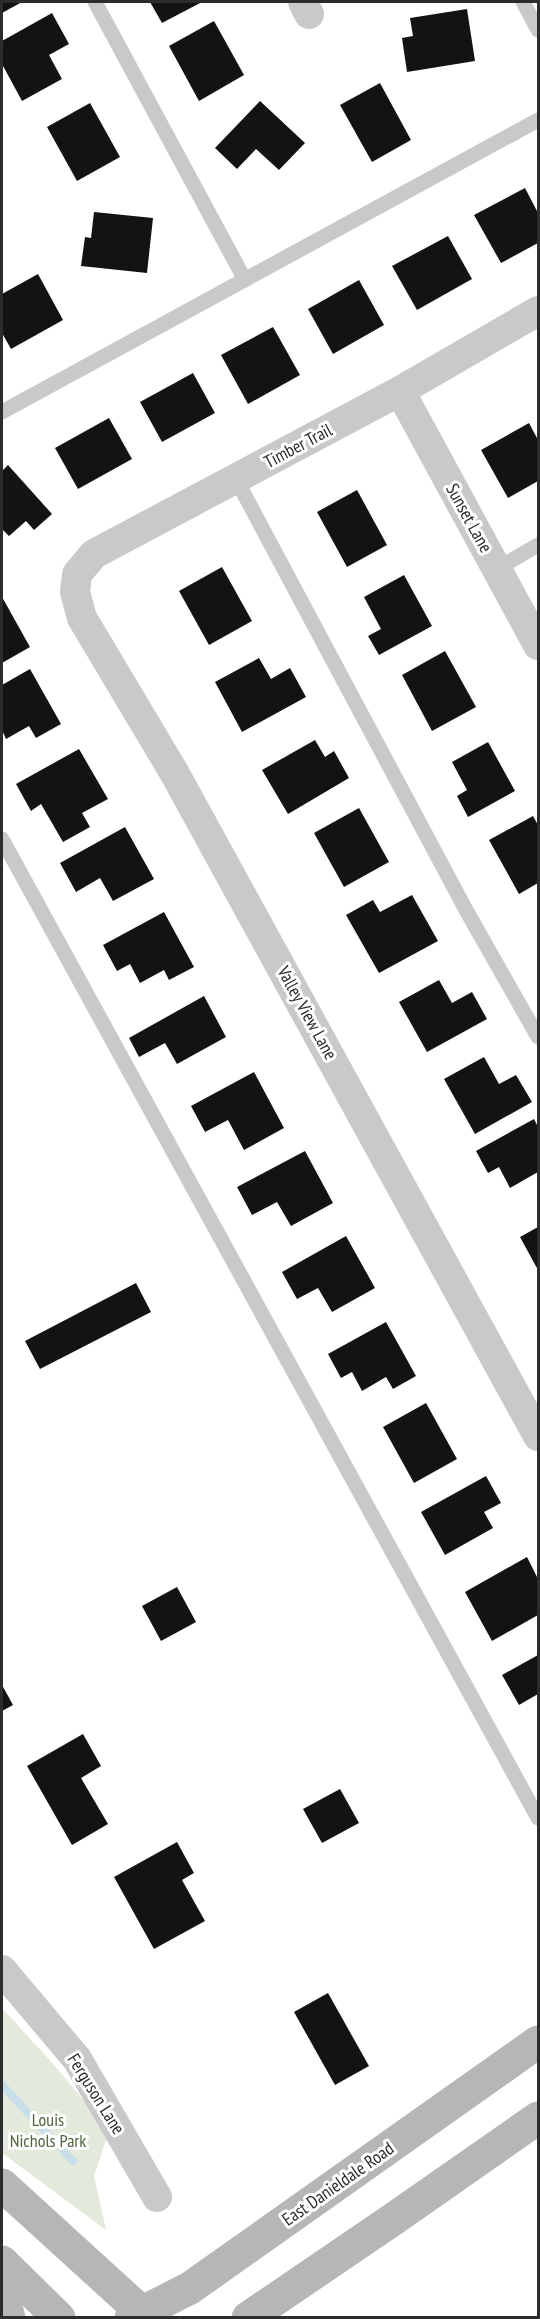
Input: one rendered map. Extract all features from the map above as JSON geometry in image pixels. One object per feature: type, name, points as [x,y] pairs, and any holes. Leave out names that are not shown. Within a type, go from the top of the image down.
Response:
[{"type":"main road","name":"East Danieldale Road","points":[[141,2316],[190,2288],[538,2042]]},
{"type":"main road","points":[[248,2318],[402,2214],[538,2118]]},
{"type":"main road","points":[[2,2185],[141,2316]]},
{"type":"main road","points":[[2,2262],[59,2318]]},
{"type":"main road","points":[[2,2290],[9,2318]]},
{"type":"street","name":"Timber Trail","points":[[75,592],[76,574],[94,554],[400,391],[538,311]]},
{"type":"street","name":"Sunset Lane","points":[[400,391],[538,645]]},
{"type":"street","name":"Valley View Lane","points":[[75,592],[82,618],[175,774],[538,1436]]},
{"type":"street","name":"Ferguson Lane","points":[[2,1970],[77,2059],[157,2197]]},
{"type":"lane","points":[[95,2],[245,280]]},
{"type":"lane","points":[[523,2],[538,30]]},
{"type":"lane","points":[[2,412],[538,120]]},
{"type":"lane","points":[[236,478],[466,910],[538,1037]]},
{"type":"lane","points":[[497,569],[538,545]]},
{"type":"lane","points":[[2,839],[538,1818]]},
{"type":"green space","name":"Louis Nichols Park","points":[[2,2008],[55,2066],[109,2131],[94,2176],[106,2230],[2,2153]]},
{"type":"building","points":[[2,2],[22,2],[2,13]]},
{"type":"building","points":[[150,2],[202,2],[162,23]]},
{"type":"building","points":[[467,9],[475,61],[407,72],[402,38],[413,36],[410,18]]},
{"type":"building","points":[[52,13],[69,44],[49,55],[62,79],[22,101],[2,64],[2,41]]},
{"type":"building","points":[[214,21],[244,75],[199,101],[169,46]]},
{"type":"building","points":[[380,83],[411,140],[372,162],[340,105]]},
{"type":"building","points":[[260,101],[305,143],[279,170],[256,149],[237,169],[215,148]]},
{"type":"building","points":[[90,103],[120,157],[77,181],[47,127]]},
{"type":"building","points":[[525,188],[538,213],[538,243],[501,263],[474,215]]},
{"type":"building","points":[[94,212],[153,218],[147,273],[81,266],[85,237],[91,238]]},
{"type":"building","points":[[448,236],[472,279],[417,310],[392,266]]},
{"type":"building","points":[[38,274],[63,320],[11,349],[2,333],[2,294]]},
{"type":"building","points":[[359,280],[384,325],[333,354],[308,309]]},
{"type":"building","points":[[273,327],[300,375],[248,404],[221,355]]},
{"type":"building","points":[[193,373],[215,413],[162,442],[140,402]]},
{"type":"building","points":[[109,418],[132,459],[78,489],[55,448]]},
{"type":"building","points":[[529,423],[538,440],[538,481],[508,498],[481,450]]},
{"type":"building","points":[[8,465],[52,514],[34,530],[26,521],[9,536],[2,529],[2,471]]},
{"type":"building","points":[[357,490],[387,545],[347,567],[317,512]]},
{"type":"building","points":[[222,567],[252,621],[209,645],[179,591]]},
{"type":"building","points":[[404,575],[432,626],[379,655],[368,636],[381,629],[364,597]]},
{"type":"building","points":[[2,597],[30,647],[2,663]]},
{"type":"building","points":[[445,651],[476,707],[432,731],[402,675]]},
{"type":"building","points":[[259,658],[271,679],[290,668],[306,697],[242,732],[215,682]]},
{"type":"building","points":[[30,669],[61,724],[36,738],[29,726],[6,739],[2,730],[2,685]]},
{"type":"building","points":[[315,740],[325,757],[334,751],[349,778],[288,814],[262,770]]},
{"type":"building","points":[[488,742],[515,791],[468,817],[457,796],[467,790],[452,762]]},
{"type":"building","points":[[79,749],[108,799],[82,813],[90,827],[63,842],[41,804],[31,811],[16,784]]},
{"type":"building","points":[[359,808],[389,862],[344,887],[314,833]]},
{"type":"building","points":[[533,816],[538,825],[538,883],[519,894],[489,840]]},
{"type":"building","points":[[125,827],[154,879],[113,901],[100,878],[76,892],[60,863]]},
{"type":"building","points":[[412,895],[438,941],[379,973],[346,915],[373,900],[380,912]]},
{"type":"building","points":[[164,912],[194,967],[169,980],[164,970],[140,983],[130,964],[117,971],[103,945]]},
{"type":"building","points":[[439,980],[452,1003],[472,992],[487,1019],[427,1052],[399,1002]]},
{"type":"building","points":[[204,996],[226,1037],[177,1064],[165,1043],[139,1057],[129,1038]]},
{"type":"building","points":[[484,1057],[499,1084],[516,1075],[532,1102],[475,1134],[444,1079]]},
{"type":"building","points":[[254,1072],[284,1128],[244,1150],[228,1120],[205,1132],[191,1106]]},
{"type":"building","points":[[534,1119],[538,1127],[538,1172],[510,1188],[499,1167],[488,1173],[476,1151]]},
{"type":"building","points":[[305,1151],[333,1203],[291,1226],[277,1202],[252,1215],[237,1187]]},
{"type":"building","points":[[538,1227],[538,1270],[520,1237]]},
{"type":"building","points":[[346,1236],[375,1288],[332,1312],[318,1288],[297,1299],[282,1272]]},
{"type":"building","points":[[136,1283],[151,1312],[40,1369],[25,1341]]},
{"type":"building","points":[[386,1322],[416,1376],[393,1389],[386,1377],[362,1391],[352,1372],[341,1378],[328,1354]]},
{"type":"building","points":[[426,1403],[457,1459],[414,1483],[383,1427]]},
{"type":"building","points":[[486,1476],[501,1503],[484,1512],[493,1528],[445,1555],[421,1512]]},
{"type":"building","points":[[527,1557],[538,1579],[538,1615],[492,1641],[465,1592]]},
{"type":"building","points":[[177,1587],[196,1622],[161,1641],[142,1606]]},
{"type":"building","points":[[538,1655],[538,1694],[519,1705],[502,1675]]},
{"type":"building","points":[[2,1685],[13,1705],[2,1711]]},
{"type":"building","points":[[83,1734],[101,1766],[81,1778],[108,1824],[72,1845],[27,1766]]},
{"type":"building","points":[[340,1789],[359,1823],[322,1843],[303,1809]]},
{"type":"building","points":[[177,1842],[194,1873],[182,1880],[205,1921],[154,1949],[114,1877]]},
{"type":"building","points":[[328,1993],[369,2066],[335,2085],[294,2012]]},
{"type":"waterway","points":[[2,2085],[73,2161]]}]
